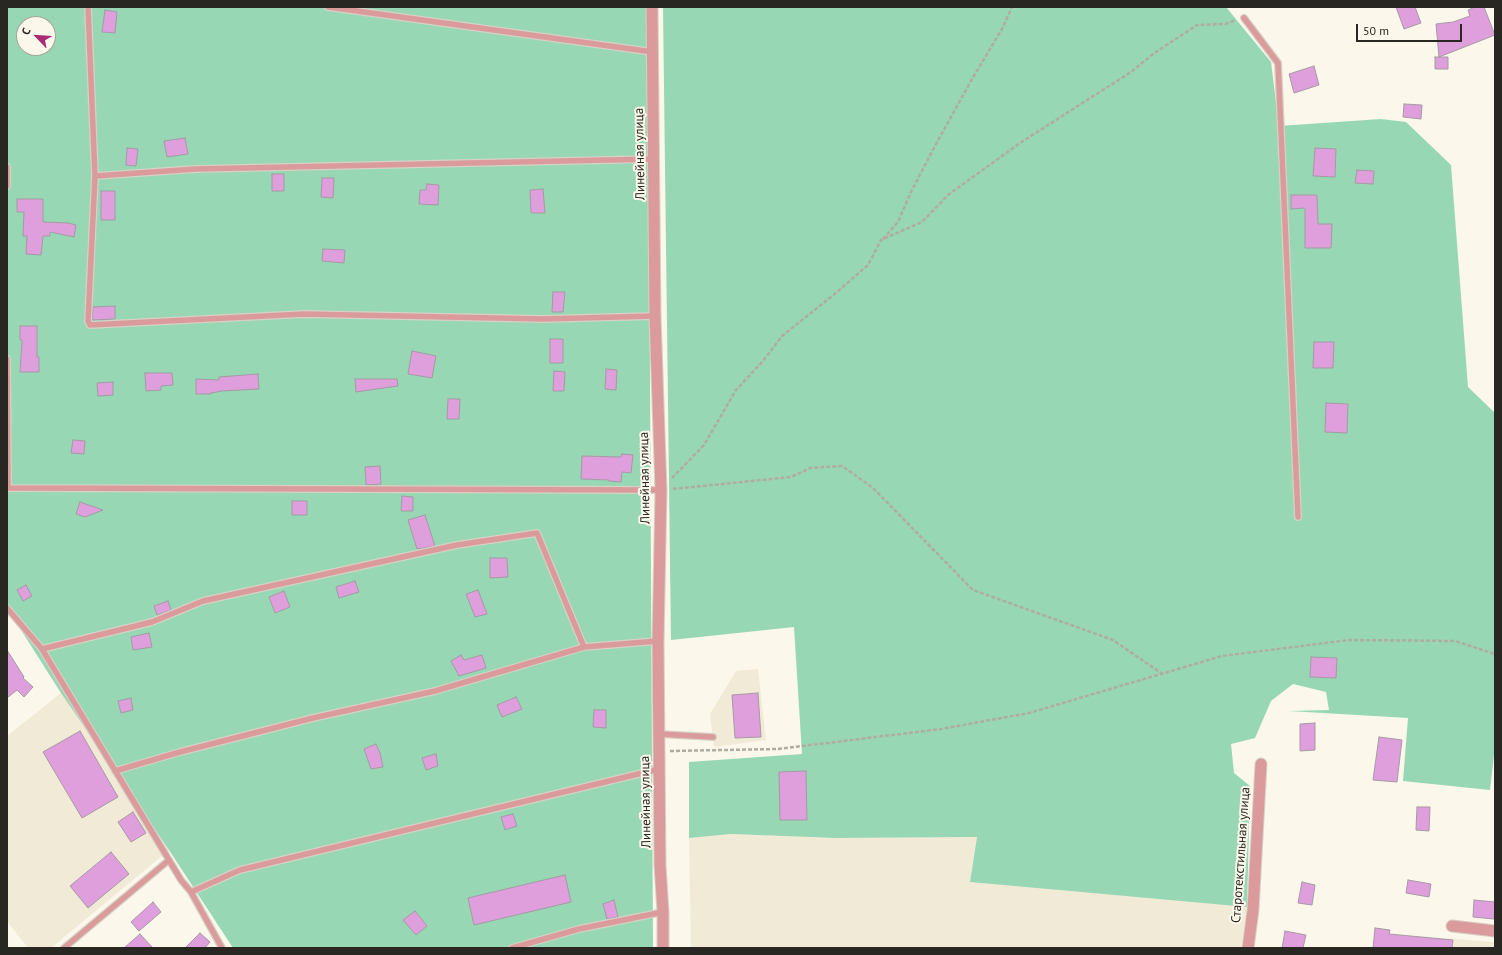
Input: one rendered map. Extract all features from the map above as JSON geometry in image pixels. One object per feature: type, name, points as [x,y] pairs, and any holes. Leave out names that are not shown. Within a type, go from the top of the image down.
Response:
[{"type":"street","name":"Линейная улица","points":[[652,7],[655,316],[661,490],[658,641],[660,865],[663,912],[663,948]]},
{"type":"street","name":"Старотекстильная улица","points":[[1248,948],[1253,910],[1261,764]]},
{"type":"street","points":[[1452,926],[1495,931]]},
{"type":"lane","points":[[88,7],[95,176],[88,321],[90,325],[304,314],[543,320],[655,316]]},
{"type":"lane","points":[[328,7],[653,52]]},
{"type":"lane","points":[[1244,18],[1278,63],[1298,517]]},
{"type":"lane","points":[[95,176],[196,169],[654,159]]},
{"type":"lane","points":[[7,169],[7,186]]},
{"type":"lane","points":[[7,359],[8,488],[661,490]]},
{"type":"lane","points":[[42,649],[152,622],[204,601],[457,545],[537,533],[584,647]]},
{"type":"lane","points":[[7,608],[42,649],[181,880],[191,892],[222,948]]},
{"type":"lane","points":[[115,771],[180,752],[313,718],[435,691],[584,647],[658,641]]},
{"type":"lane","points":[[659,734],[713,737]]},
{"type":"lane","points":[[191,892],[240,870],[659,769]]},
{"type":"lane","points":[[64,948],[169,860]]},
{"type":"lane","points":[[512,948],[579,929],[663,912]]},
{"type":"path","points":[[661,490],[704,445],[736,390],[763,361],[782,336],[837,292],[868,264],[881,240],[898,222],[911,192],[936,144],[1002,29],[1012,7]]},
{"type":"path","points":[[881,240],[922,222],[948,195],[1014,148],[1131,72],[1153,54],[1197,25],[1225,24],[1244,18]]},
{"type":"path","points":[[661,490],[791,477],[810,468],[842,466],[873,488],[973,590],[1113,640],[1161,674]]},
{"type":"path","points":[[659,751],[778,749],[941,730],[1029,713],[1222,656],[1349,640],[1455,640],[1495,654]]},
{"type":"shaded area","points":[[758,669],[766,740],[714,747],[710,714],[736,671]]},
{"type":"shaded area","points":[[61,693],[169,850],[51,948],[28,948],[7,921],[7,736]]},
{"type":"shaded area","points":[[731,834],[836,838],[977,837],[970,882],[1247,907],[1241,948],[691,948],[689,838]]},
{"type":"shaded area","points":[[1375,928],[1390,930],[1390,934],[1495,942],[1495,948],[1373,948]]},
{"type":"green space","points":[[7,7],[648,7],[653,948],[233,948],[169,850],[61,693],[7,608]]},
{"type":"green space","points":[[663,7],[1226,7],[1271,62],[1279,126],[1381,119],[1406,122],[1451,165],[1468,387],[1495,413],[1495,746],[1490,790],[1403,781],[1408,718],[1289,711],[1329,710],[1326,692],[1293,684],[1271,701],[1255,738],[1231,744],[1234,773],[1250,786],[1247,907],[970,882],[977,837],[836,838],[731,834],[689,838],[689,762],[802,754],[794,627],[671,640]]},
{"type":"building","points":[[1396,7],[1415,7],[1421,23],[1404,29]]},
{"type":"building","points":[[1475,7],[1484,7],[1495,35],[1439,57],[1436,24],[1453,22],[1470,16],[1468,10]]},
{"type":"building","points":[[105,10],[117,12],[115,33],[102,32]]},
{"type":"building","points":[[1435,57],[1448,57],[1448,69],[1435,69]]},
{"type":"building","points":[[1314,66],[1319,85],[1294,93],[1289,74]]},
{"type":"building","points":[[1404,104],[1422,105],[1421,119],[1403,117]]},
{"type":"building","points":[[185,138],[188,154],[167,157],[164,141]]},
{"type":"building","points":[[127,148],[138,149],[136,166],[126,165]]},
{"type":"building","points":[[1315,148],[1336,149],[1335,177],[1313,176]]},
{"type":"building","points":[[1357,170],[1374,171],[1373,184],[1355,183]]},
{"type":"building","points":[[272,174],[284,174],[284,191],[272,191]]},
{"type":"building","points":[[322,178],[334,178],[333,198],[321,197]]},
{"type":"building","points":[[427,184],[439,185],[438,205],[419,204],[420,190],[426,190]]},
{"type":"building","points":[[543,189],[545,213],[531,213],[530,190]]},
{"type":"building","points":[[101,191],[115,191],[115,220],[101,220]]},
{"type":"building","points":[[1291,195],[1317,195],[1318,224],[1332,224],[1331,248],[1305,248],[1305,208],[1291,209]]},
{"type":"building","points":[[17,199],[43,199],[43,222],[68,223],[76,225],[74,237],[50,232],[50,236],[43,236],[41,255],[26,254],[27,236],[23,236],[24,212],[17,212]]},
{"type":"building","points":[[323,249],[345,250],[344,263],[322,261]]},
{"type":"building","points":[[553,292],[565,292],[563,312],[552,312]]},
{"type":"building","points":[[115,306],[115,319],[92,320],[93,307]]},
{"type":"building","points":[[20,326],[37,326],[37,357],[39,357],[39,372],[20,372],[22,340],[20,340]]},
{"type":"building","points":[[550,339],[563,339],[563,363],[550,363]]},
{"type":"building","points":[[1314,342],[1334,342],[1333,368],[1313,368]]},
{"type":"building","points":[[412,351],[436,356],[432,378],[408,374]]},
{"type":"building","points":[[606,369],[617,370],[616,390],[605,389]]},
{"type":"building","points":[[554,371],[565,372],[564,391],[553,391]]},
{"type":"building","points":[[145,373],[172,373],[173,385],[161,386],[161,390],[146,391]]},
{"type":"building","points":[[258,374],[259,389],[196,394],[196,379],[219,380],[219,377]]},
{"type":"building","points":[[355,379],[397,379],[398,386],[356,392]]},
{"type":"building","points":[[113,382],[113,395],[98,396],[97,383]]},
{"type":"building","points":[[448,399],[460,399],[459,419],[447,419]]},
{"type":"building","points":[[1326,403],[1348,404],[1347,433],[1325,432]]},
{"type":"building","points":[[73,440],[85,441],[84,454],[71,453]]},
{"type":"building","points":[[622,454],[633,455],[631,473],[622,472],[621,482],[581,479],[582,456],[621,457]]},
{"type":"building","points":[[380,466],[381,484],[366,485],[365,467]]},
{"type":"building","points":[[402,496],[413,497],[413,511],[401,511]]},
{"type":"building","points":[[292,501],[307,501],[307,515],[292,515]]},
{"type":"building","points":[[80,502],[103,510],[85,517],[76,514]]},
{"type":"building","points":[[425,515],[435,546],[417,549],[408,520]]},
{"type":"building","points":[[490,558],[507,558],[508,577],[490,578]]},
{"type":"building","points":[[355,581],[359,592],[339,598],[336,587]]},
{"type":"building","points":[[26,585],[32,596],[23,601],[17,590]]},
{"type":"building","points":[[478,590],[487,614],[475,617],[466,594]]},
{"type":"building","points":[[284,591],[290,607],[275,613],[269,597]]},
{"type":"building","points":[[168,601],[171,610],[157,615],[154,606]]},
{"type":"building","points":[[149,633],[152,647],[133,650],[131,637]]},
{"type":"building","points":[[7,650],[24,677],[23,678],[33,687],[24,697],[17,690],[7,698]]},
{"type":"building","points":[[461,655],[464,660],[482,655],[486,668],[459,676],[451,661]]},
{"type":"building","points":[[1311,657],[1337,658],[1336,678],[1310,677]]},
{"type":"building","points":[[758,693],[761,737],[735,738],[732,695]]},
{"type":"building","points":[[516,697],[522,709],[502,717],[497,705]]},
{"type":"building","points":[[131,698],[133,710],[121,713],[118,701]]},
{"type":"building","points":[[594,710],[606,710],[606,728],[593,727]]},
{"type":"building","points":[[1315,723],[1315,750],[1300,751],[1300,724]]},
{"type":"building","points":[[80,731],[118,797],[82,818],[43,752]]},
{"type":"building","points":[[1379,737],[1402,740],[1397,782],[1373,780]]},
{"type":"building","points":[[376,744],[380,753],[383,767],[371,769],[364,749]]},
{"type":"building","points":[[436,754],[438,766],[426,770],[422,758]]},
{"type":"building","points":[[806,771],[807,820],[780,820],[779,772]]},
{"type":"building","points":[[1417,807],[1430,807],[1429,831],[1416,830]]},
{"type":"building","points":[[133,812],[146,833],[131,842],[118,822]]},
{"type":"building","points":[[513,814],[517,826],[505,830],[501,817]]},
{"type":"building","points":[[111,852],[129,874],[88,908],[70,886]]},
{"type":"building","points":[[565,875],[571,902],[474,925],[468,898]]},
{"type":"building","points":[[1408,880],[1431,884],[1429,897],[1406,893]]},
{"type":"building","points":[[1302,882],[1315,885],[1312,905],[1298,903]]},
{"type":"building","points":[[614,900],[618,917],[607,919],[603,904]]},
{"type":"building","points":[[1474,900],[1495,902],[1494,919],[1473,917]]},
{"type":"building","points":[[153,902],[161,912],[139,931],[131,922]]},
{"type":"building","points":[[415,911],[427,926],[416,935],[403,920]]},
{"type":"building","points":[[1375,928],[1390,930],[1389,934],[1453,940],[1452,948],[1373,948]]},
{"type":"building","points":[[1285,931],[1306,935],[1303,948],[1282,948]]},
{"type":"building","points":[[200,933],[210,942],[205,948],[185,948]]},
{"type":"building","points":[[140,934],[153,948],[124,948]]}]
